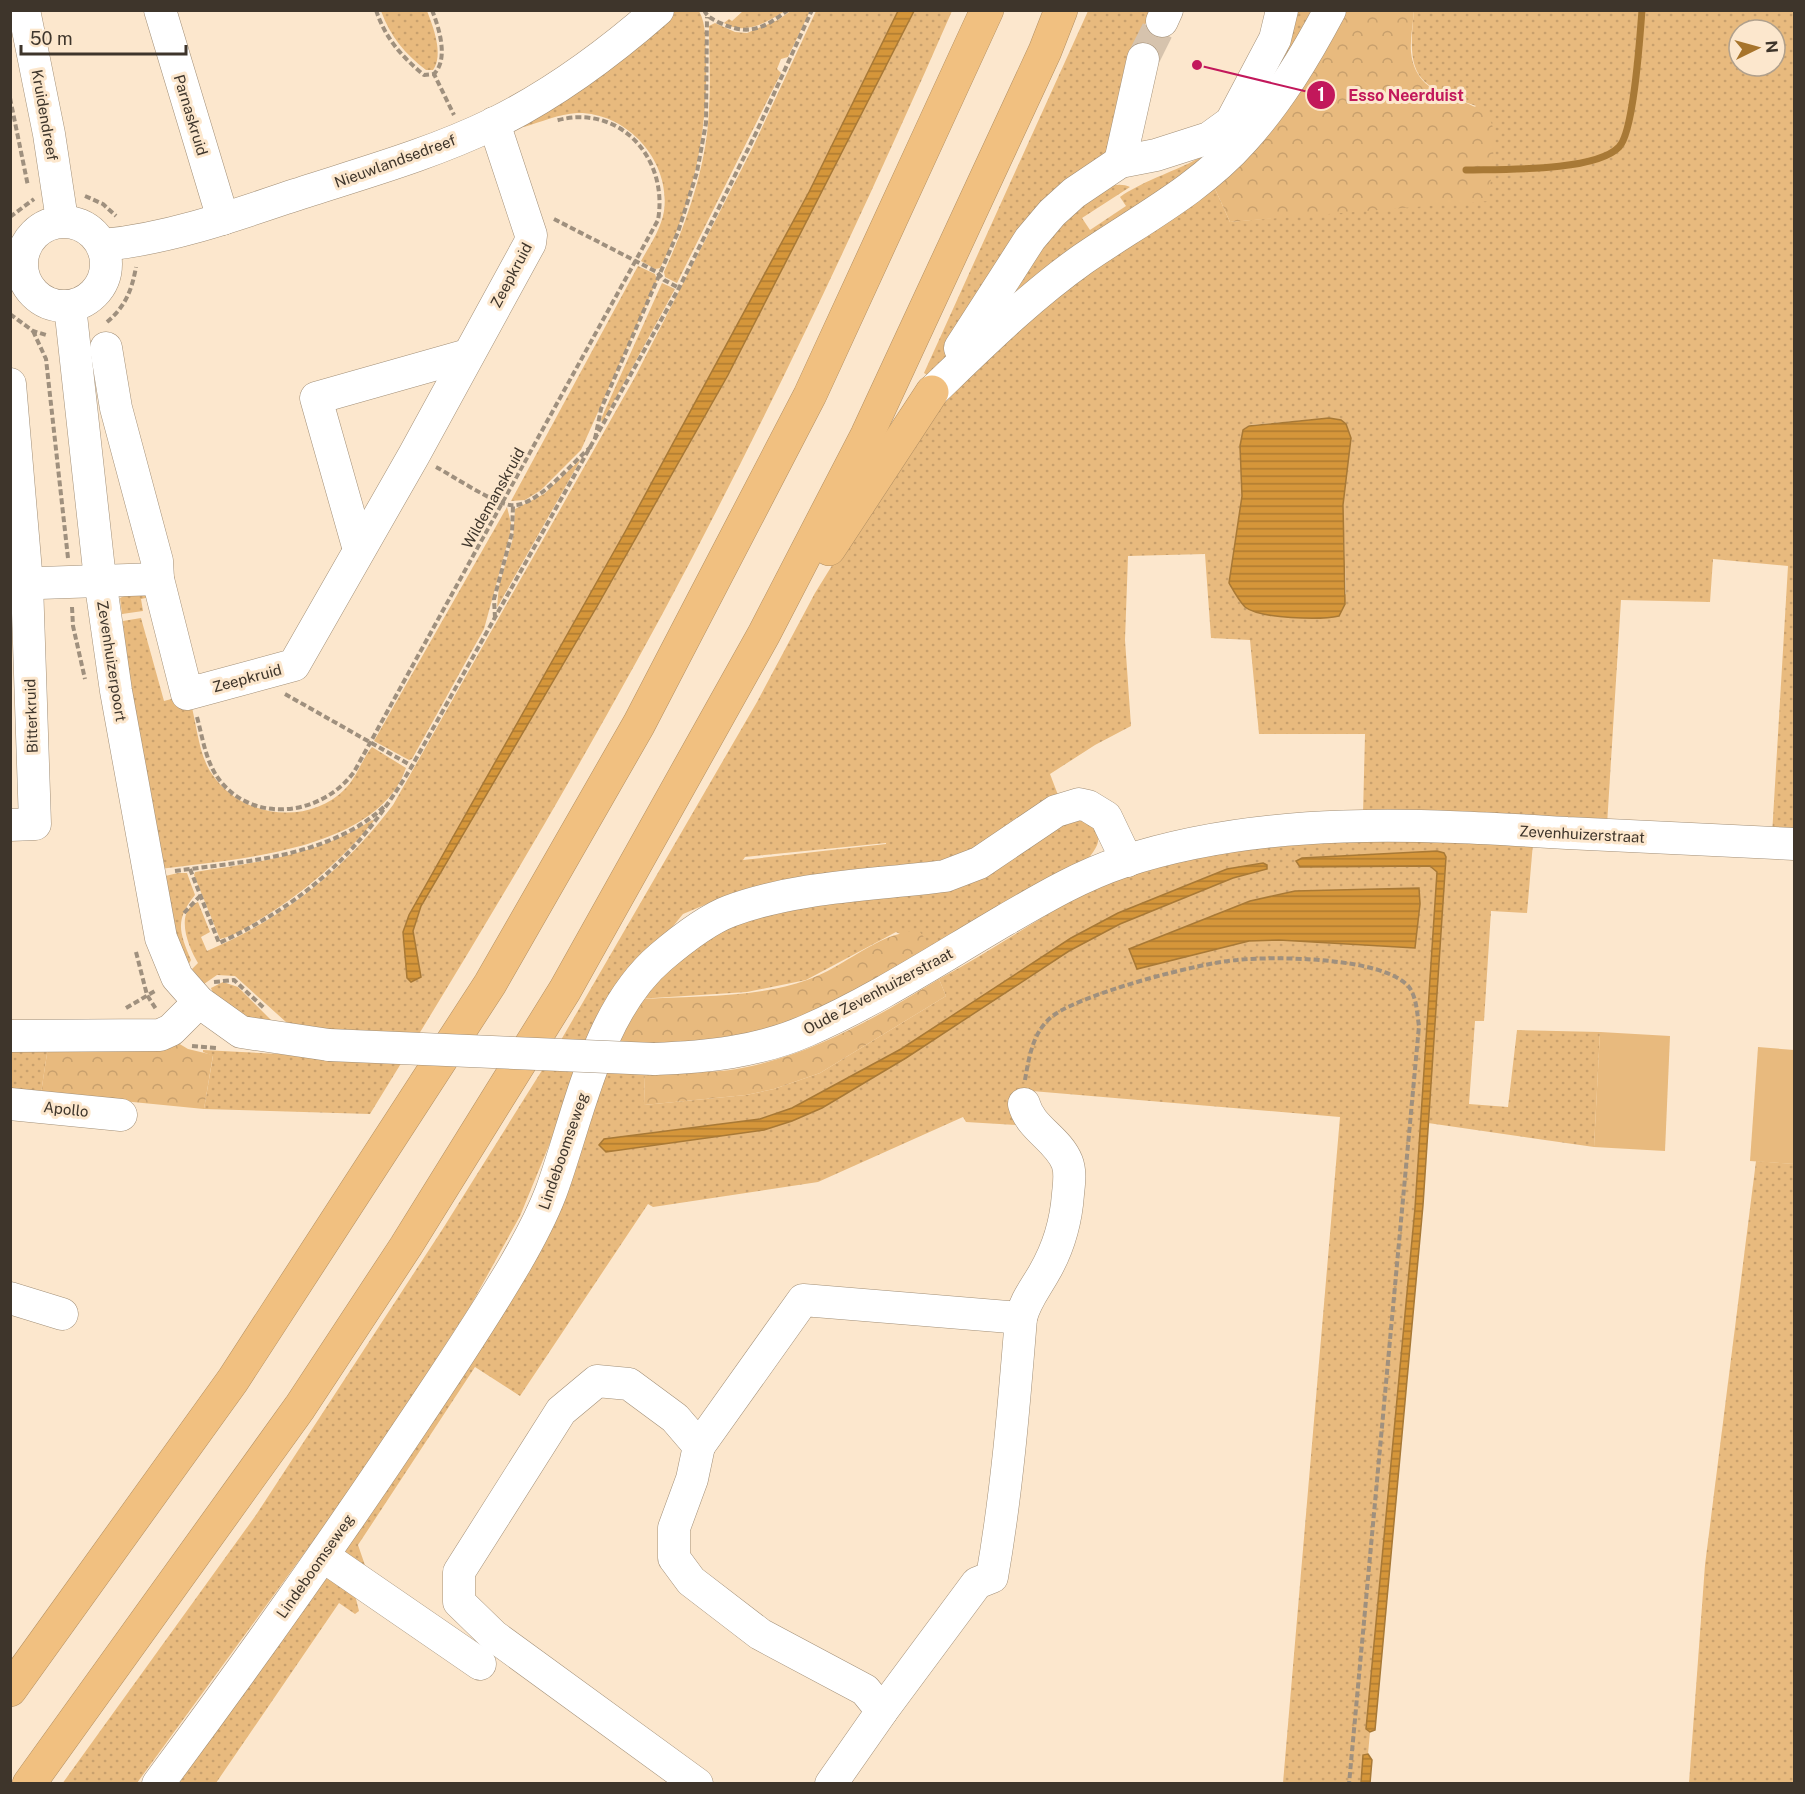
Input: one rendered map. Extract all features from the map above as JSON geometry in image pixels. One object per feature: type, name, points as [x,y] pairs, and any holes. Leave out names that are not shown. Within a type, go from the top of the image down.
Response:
[{"type":"highway","points":[[10,1690],[233,1380],[490,984],[639,724],[810,395],[987,10]]},
{"type":"highway","points":[[29,1784],[300,1407],[406,1246],[565,990],[764,634],[867,435],[1045,51],[1061,10]]},
{"type":"highway","points":[[764,634],[810,577],[933,392]]},
{"type":"street","name":"Kruidendreef","points":[[24,10],[49,134],[62,220]]},
{"type":"street","name":"Parnaskruid","points":[[160,10],[223,219]]},
{"type":"street","name":"Nieuwlandsedreef","points":[[103,245],[132,242],[223,219],[382,168],[464,136],[494,123],[569,78],[658,10]]},
{"type":"street","points":[[933,392],[1019,255],[1042,224],[1074,193],[1120,162],[1156,155],[1209,138],[1231,122],[1275,39],[1282,10]]},
{"type":"street","points":[[933,392],[1041,291],[1195,184],[1232,151],[1288,84],[1330,10]]},
{"type":"street","points":[[1120,162],[1143,59]]},
{"type":"street","name":"Zeepkruid","points":[[187,694],[270,674],[294,665],[414,455],[530,243],[531,235],[494,123]]},
{"type":"street","points":[[62,220],[77,223],[92,232],[103,245],[107,258],[102,285],[83,303],[56,306],[43,301],[18,283],[28,242],[47,225],[62,220]]},
{"type":"street","name":"Zevenhuizerpoort","points":[[70,306],[85,580],[116,692],[161,938],[177,977],[199,1002],[241,1032],[329,1045]]},
{"type":"street","points":[[106,348],[112,390],[157,561],[158,579],[187,694]]},
{"type":"street","points":[[359,550],[316,398],[468,355]]},
{"type":"street","points":[[10,384],[19,584],[158,579]]},
{"type":"street","name":"Bitterkruid","points":[[10,825],[35,824],[19,584]]},
{"type":"street","name":"Lindeboomseweg","points":[[159,1784],[323,1556],[457,1358],[514,1266],[552,1190],[578,1103],[613,1022],[635,986],[659,958],[699,928],[727,912],[761,901],[945,876],[964,871],[1005,848],[1056,810],[1068,806],[1088,806],[1106,817],[1127,861]]},
{"type":"street","name":"Zevenhuizerstraat","points":[[1369,825],[1455,826],[1794,844]]},
{"type":"street","name":"Oude Zevenhuizerstraat","points":[[329,1045],[654,1059],[731,1053],[805,1031],[893,985],[1069,884],[1127,861],[1181,847],[1233,838],[1324,827],[1369,825]]},
{"type":"street","points":[[10,1036],[160,1035],[171,1030],[199,1002]]},
{"type":"street","name":"Apollo","points":[[10,1104],[121,1115]]},
{"type":"street","points":[[831,1784],[977,1583],[992,1577],[1003,1515],[1012,1437],[1021,1318],[1024,1304],[1054,1254],[1062,1230],[1070,1175],[1067,1162],[1045,1133],[1027,1116],[1024,1104]]},
{"type":"street","points":[[10,1298],[62,1314]]},
{"type":"street","points":[[882,1711],[866,1690],[760,1634],[691,1581],[674,1558],[674,1528],[692,1479],[699,1446],[803,1300],[1021,1318]]},
{"type":"street","points":[[697,1784],[494,1636],[459,1602],[459,1572],[561,1411],[597,1381],[629,1384],[675,1418],[699,1446]]},
{"type":"street","points":[[323,1556],[480,1664]]},
{"type":"path","points":[[376,10],[388,38],[398,51],[424,75],[434,74],[439,69],[441,50],[432,10]]},
{"type":"path","points":[[414,455],[513,506],[537,496],[594,444],[602,409],[660,276],[688,204],[702,149],[708,95],[707,17],[704,10]]},
{"type":"path","points":[[707,17],[735,30],[746,31],[765,25],[788,10]]},
{"type":"path","points":[[190,869],[219,944],[275,913],[321,881],[358,845],[393,799],[594,444],[679,288],[813,10]]},
{"type":"path","points":[[434,74],[464,136]]},
{"type":"path","name":"Kruidendreef","points":[[10,98],[31,200]]},
{"type":"path","name":"Wildemanskruid","points":[[187,694],[193,702],[213,770],[227,788],[261,806],[298,808],[312,805],[334,794],[354,772],[654,232],[660,208],[657,176],[646,154],[622,129],[601,120],[573,117],[550,123]]},
{"type":"path","points":[[527,224],[554,219],[636,262],[679,288]]},
{"type":"path","points":[[10,314],[33,331],[46,359],[85,580]]},
{"type":"path","points":[[495,618],[494,599],[512,533],[513,506]]},
{"type":"path","points":[[270,674],[275,688],[412,766]]},
{"type":"path","points":[[148,876],[265,857],[319,845],[363,822],[393,799]]},
{"type":"path","points":[[183,917],[189,905],[200,896]]},
{"type":"path","points":[[1024,1104],[1031,1048],[1043,1027],[1053,1016],[1073,1005],[1109,992],[1234,960],[1284,957],[1378,969],[1397,977],[1409,987],[1415,1001],[1419,1026],[1349,1784]]},
{"type":"path","points":[[124,1010],[177,977]]},
{"type":"green space","points":[[792,10],[810,11],[788,57],[781,59],[777,69],[781,73],[677,283],[665,277],[664,272],[688,213],[704,151],[710,99],[709,26],[715,23],[735,32],[747,33],[778,20]]},
{"type":"green space","points":[[381,11],[427,11],[438,49],[438,57],[433,70],[426,70],[411,58],[389,29]]},
{"type":"green space","points":[[674,11],[699,11],[705,35],[706,87],[701,141],[690,193],[672,244],[660,268],[655,269],[641,261],[660,224],[664,211],[664,192],[653,158],[642,143],[628,130],[613,121],[595,115],[570,114],[524,127],[521,117],[651,30]]},
{"type":"green space","points":[[743,11],[785,11],[748,28],[732,27],[724,23],[729,19],[732,21]]},
{"type":"green space","points":[[816,11],[898,11],[809,192],[625,532],[409,915],[403,932],[407,978],[421,977],[413,931],[421,906],[599,603],[728,375],[914,11],[952,11],[859,219],[794,356],[691,560],[615,701],[495,909],[370,1114],[204,1109],[213,1056],[203,1050],[337,1057],[303,1031],[286,1022],[235,976],[217,975],[204,984],[192,969],[198,963],[187,939],[186,913],[198,902],[210,932],[201,937],[207,951],[262,924],[287,908],[332,871],[354,851],[393,805],[635,377],[753,147]]},
{"type":"green space","points":[[1088,11],[1152,11],[1127,59],[1123,96],[1106,153],[1023,232],[932,378],[924,373]]},
{"type":"green space","points":[[1298,11],[1321,11],[1286,73],[1243,130],[1208,164],[1174,190],[1053,271],[975,340],[1023,261],[1042,237],[1071,209],[1102,189],[1117,185],[1130,187],[1082,218],[1090,230],[1126,206],[1120,197],[1206,154],[1234,129],[1244,112],[1253,116],[1288,48]]},
{"type":"green space","points":[[1338,11],[1414,11],[1411,52],[1416,70],[1426,83],[1438,92],[1478,109],[1488,116],[1493,128],[1489,201],[1230,222],[1211,180]]},
{"type":"green space","points":[[1414,11],[1794,11],[1794,836],[1772,835],[1788,566],[1713,559],[1710,602],[1621,600],[1607,825],[1363,814],[1365,734],[1259,734],[1250,640],[1211,638],[1205,554],[1128,556],[1125,640],[1131,726],[1095,745],[1050,774],[1058,795],[955,865],[721,898],[683,914],[648,957],[559,1121],[520,1216],[471,1305],[362,1474],[137,1783],[62,1784],[256,1515],[442,1230],[561,1040],[757,702],[815,593],[904,449],[986,349],[1211,180],[1230,222],[1322,213],[1476,106],[1455,99],[1427,84],[1419,75],[1414,64],[1412,50]],"holes":[[[1329,418],[1341,420],[1351,438],[1343,505],[1346,594],[1306,618],[1289,616],[1229,583],[1242,496],[1243,430],[1249,425]],[[886,844],[743,860],[745,857]]]},
{"type":"green space","points":[[638,266],[655,274],[657,280],[581,450],[541,490],[525,500],[511,501]]},
{"type":"green space","points":[[662,283],[675,289],[602,423],[601,419]]},
{"type":"green space","points":[[581,459],[497,607],[499,586],[513,538],[515,509],[544,494]]},
{"type":"green space","points":[[507,507],[511,523],[510,534],[484,629],[412,759],[409,760],[374,741]]},
{"type":"green space","points":[[138,589],[150,597],[141,599],[143,611],[122,614],[120,598]]},
{"type":"green space","points":[[141,618],[164,701],[179,697],[191,704],[201,750],[208,767],[224,789],[239,800],[257,808],[275,812],[313,809],[330,801],[345,789],[372,747],[406,768],[390,796],[366,818],[335,834],[300,846],[262,855],[160,869],[126,681],[123,621]]},
{"type":"green space","points":[[1077,818],[1087,822],[1098,833],[1097,846],[1080,866],[934,951],[896,932],[806,980],[747,992],[638,999],[671,963],[733,923],[1027,843]]},
{"type":"green space","points":[[374,821],[347,850],[305,888],[274,911],[235,934],[220,939],[194,875],[195,872],[264,860],[309,849],[351,832]]},
{"type":"green space","points":[[1323,839],[1533,843],[1527,913],[1491,911],[1484,1021],[1475,1021],[1469,1104],[1508,1107],[1517,1030],[1600,1032],[1594,1147],[1428,1123],[1446,857],[1444,853],[1437,851],[1302,858],[1296,861],[1300,867],[1430,866],[1437,872],[1415,1208],[1366,1729],[1370,1732],[1368,1754],[1363,1756],[1361,1783],[1283,1783],[1340,1117],[1020,1090],[1016,1125],[966,1122],[963,1117],[818,1182],[653,1207],[648,1204],[520,1396],[475,1367],[358,1545],[367,1571],[341,1551],[469,1355],[601,1071],[645,1072],[644,1105],[746,1095],[774,1089],[820,1073],[946,996],[939,979],[1105,883],[1130,872],[1176,858]],"holes":[[[1267,869],[1233,878],[1120,924],[1069,951],[906,1058],[822,1108],[792,1121],[764,1130],[601,1140],[760,1119],[792,1108],[901,1049],[1071,938],[1118,913],[1159,897]],[[1295,891],[1279,940],[1249,941],[1137,969],[1129,949],[1250,901]]]},
{"type":"green space","points":[[187,873],[195,895],[184,912],[181,926],[191,960],[189,964],[178,947],[161,877]]},
{"type":"green space","points":[[915,931],[920,932],[934,951],[832,1008],[736,1041],[662,1045],[614,1042],[638,999],[724,995],[788,986],[821,974],[887,938]]},
{"type":"green space","points":[[939,979],[946,996],[820,1073],[774,1089],[746,1095],[644,1105],[645,1072],[719,1071],[769,1062],[820,1044],[892,1007]]},
{"type":"green space","points":[[223,982],[238,987],[276,1025],[245,1016],[213,993],[211,988]]},
{"type":"green space","points":[[1600,1032],[1670,1036],[1665,1151],[1594,1147]]},
{"type":"green space","points":[[178,1043],[188,1049],[213,1055],[204,1109],[41,1093],[48,1047]]},
{"type":"green space","points":[[10,1046],[48,1047],[41,1093],[11,1090]]},
{"type":"green space","points":[[1758,1047],[1794,1050],[1794,1164],[1750,1161]]},
{"type":"green space","points":[[1756,1161],[1794,1164],[1794,1783],[1689,1783],[1705,1565]]},
{"type":"green space","points":[[323,1578],[332,1579],[355,1595],[359,1611],[355,1614],[339,1603],[216,1783],[166,1784]]},
{"type":"shaded area","points":[[898,11],[914,11],[728,375],[599,603],[421,906],[413,931],[421,977],[411,982],[407,978],[403,932],[409,915],[625,532],[809,192]]},
{"type":"shaded area","points":[[1329,418],[1341,420],[1346,424],[1351,438],[1343,505],[1345,604],[1339,616],[1330,617],[1291,618],[1253,611],[1243,605],[1229,583],[1242,496],[1240,446],[1243,430],[1249,426]]},
{"type":"shaded area","points":[[1437,851],[1444,853],[1446,857],[1423,1205],[1375,1730],[1370,1732],[1366,1729],[1415,1208],[1437,872],[1430,866],[1300,867],[1296,861],[1302,858]]},
{"type":"shaded area","points":[[1263,863],[1267,865],[1267,869],[1233,878],[1120,924],[1069,951],[906,1058],[822,1108],[792,1121],[764,1130],[606,1152],[599,1145],[604,1139],[760,1119],[792,1108],[901,1049],[1071,938],[1118,913],[1227,869]]},
{"type":"shaded area","points":[[1419,888],[1420,904],[1415,948],[1279,940],[1249,941],[1137,969],[1129,949],[1250,901],[1295,891]]},
{"type":"shaded area","points":[[1368,1754],[1372,1760],[1370,1783],[1361,1783],[1363,1755]]},
{"type":"waterway","points":[[1466,170],[1547,168],[1569,165],[1607,155],[1619,147],[1629,123],[1642,10]]},
{"type":"tunnel","points":[[1143,59],[1162,21]]},
{"type":"place","name":"Esso Neerduist","points":[[1197,65]]}]
